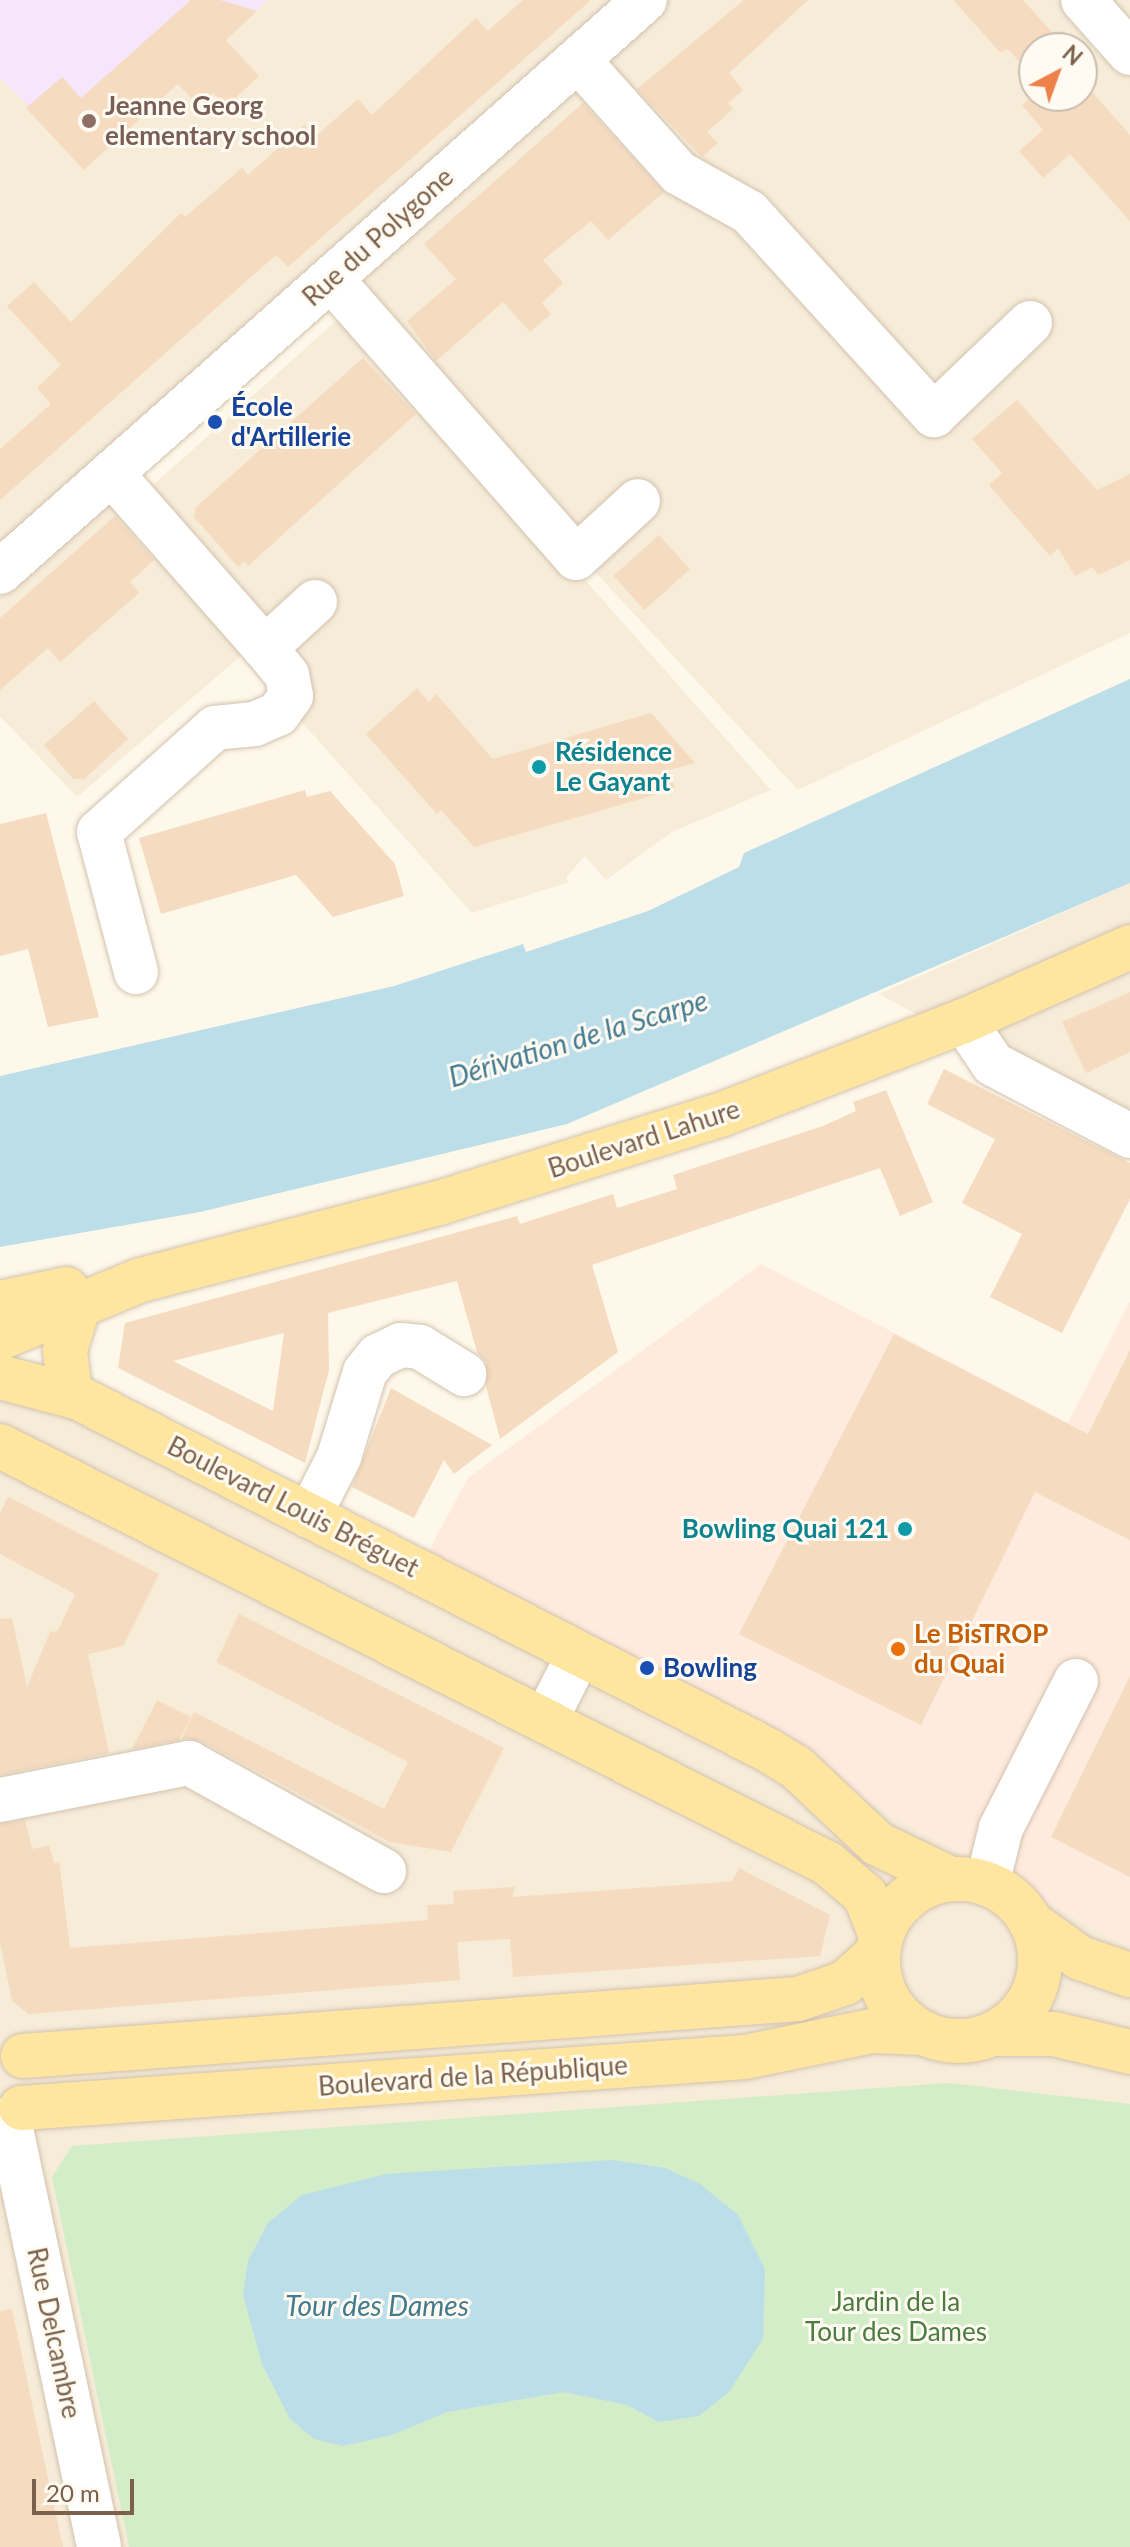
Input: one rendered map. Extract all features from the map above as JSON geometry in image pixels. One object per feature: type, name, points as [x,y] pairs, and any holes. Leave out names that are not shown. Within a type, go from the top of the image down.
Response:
[{"type":"main road","name":"Boulevard Lahure","points":[[0,1303],[141,1280],[439,1203],[614,1150],[964,1021],[1130,947]]},
{"type":"main road","name":"Boulevard Lahure","points":[[0,1338],[141,1280]]},
{"type":"main road","points":[[70,1394],[65,1350],[79,1305]]},
{"type":"main road","name":"Boulevard Louis Bréguet","points":[[0,1377],[70,1394],[774,1754],[878,1844],[969,1882]]},
{"type":"main road","points":[[0,1446],[838,1870],[865,1895],[880,1944],[888,1999],[903,2019],[923,2033],[958,2041],[993,2034],[1054,2034],[1130,2052]]},
{"type":"main road","points":[[880,1944],[907,1897],[969,1882],[1008,1895],[1031,1923],[1080,1958],[1130,1975]]},
{"type":"main road","points":[[993,2034],[1023,2009],[1035,1986],[1039,1948],[1031,1923]]},
{"type":"main road","name":"Boulevard de la République","points":[[12,2047],[798,1999],[845,1983],[880,1944]]},
{"type":"main road","name":"Boulevard de la République","points":[[10,2117],[745,2057],[872,2031],[923,2033]]},
{"type":"main road","points":[[10,2117],[30,2078],[12,2047]]},
{"type":"street","name":"Rue du Polygone","points":[[0,572],[645,0]]},
{"type":"street","points":[[1083,0],[1130,53]]},
{"type":"street","points":[[578,60],[679,173],[749,212],[934,415],[1030,323]]},
{"type":"street","points":[[331,279],[576,558],[638,501]]},
{"type":"street","points":[[111,473],[287,675],[291,696],[278,714],[255,724],[215,728],[99,832],[136,972]]},
{"type":"street","points":[[265,648],[315,602]]},
{"type":"street","points":[[964,1021],[993,1064],[1130,1136]]},
{"type":"street","points":[[309,1516],[339,1457],[365,1372],[378,1356],[410,1345],[464,1374]]},
{"type":"street","points":[[545,1721],[579,1654]]},
{"type":"street","points":[[969,1882],[1001,1828],[1076,1681]]},
{"type":"street","points":[[0,1800],[189,1763],[384,1871]]},
{"type":"street","name":"Rue Delcambre","points":[[10,2117],[99,2547]]},
{"type":"shaded area","points":[[0,0],[1130,0],[1130,633],[798,790],[342,300],[112,500],[151,487],[347,311],[771,790],[672,832],[606,880],[585,856],[566,877],[569,882],[472,913],[242,655],[77,797],[0,716]]},
{"type":"shaded area","name":"Jeanne Georg elementary school","points":[[0,0],[268,0],[87,163],[0,78]]},
{"type":"shaded area","points":[[1130,883],[1130,1130],[879,994]]},
{"type":"shaded area","points":[[761,1264],[1068,1423],[1130,1301],[1130,1948],[427,1554],[468,1478]]},
{"type":"shaded area","points":[[0,1349],[427,1554],[1130,1948],[1130,2547],[0,2547]]},
{"type":"green space","name":"Jardin de la Tour des Dames","points":[[949,2083],[1130,2104],[1130,2547],[129,2547],[52,2177],[72,2146]]},
{"type":"water","name":"Dérivation de la Scarpe","points":[[1130,679],[1130,883],[567,1124],[200,1212],[0,1247],[0,1076],[394,986],[523,944],[526,952],[648,911],[739,867],[744,853]]},
{"type":"water","name":"Tour des Dames","points":[[613,2160],[665,2168],[700,2184],[738,2215],[765,2269],[763,2339],[729,2392],[699,2416],[659,2422],[627,2405],[564,2392],[447,2412],[392,2435],[343,2446],[314,2439],[290,2419],[262,2364],[243,2295],[248,2261],[268,2223],[302,2195],[386,2174]]},
{"type":"building","points":[[191,0],[220,0],[257,11],[226,40],[259,76],[226,107],[213,93],[199,106],[178,84],[84,170],[26,108],[62,77],[81,98]]},
{"type":"building","points":[[523,0],[591,0],[288,267],[276,255],[0,500],[0,449],[51,404],[37,388],[61,365],[7,306],[34,282],[71,322],[181,213],[185,217],[242,168],[248,175],[304,125],[315,137],[358,99],[372,115],[476,18],[488,31]]},
{"type":"building","points":[[744,0],[808,0],[729,73],[743,90],[728,103],[733,109],[707,132],[718,143],[702,157],[637,89]]},
{"type":"building","points":[[953,0],[1023,0],[1052,32],[1018,32],[1018,60],[1008,49],[1000,52]]},
{"type":"building","points":[[1098,99],[1130,135],[1130,221],[1070,154],[1043,178],[1019,151],[1043,130],[1028,112],[1098,112]]},
{"type":"building","points":[[583,103],[664,192],[608,240],[591,221],[543,260],[563,283],[542,303],[551,314],[530,332],[503,302],[436,361],[407,321],[456,279],[424,244]]},
{"type":"building","points":[[363,358],[416,414],[248,566],[244,561],[238,567],[194,517],[196,507]]},
{"type":"building","points":[[1017,400],[1097,490],[1130,474],[1130,560],[1098,575],[1093,567],[1075,576],[1058,548],[1050,556],[989,485],[1002,473],[972,439]]},
{"type":"building","points":[[115,516],[154,560],[130,582],[139,593],[60,662],[48,648],[0,690],[0,618]]},
{"type":"building","points":[[659,535],[690,569],[644,610],[614,576]]},
{"type":"building","name":"Résidence Le Gayant","points":[[417,688],[429,702],[436,694],[493,759],[651,713],[695,763],[669,770],[675,789],[474,847],[441,810],[437,814],[366,734]]},
{"type":"building","points":[[94,701],[128,739],[84,779],[73,779],[44,745]]},
{"type":"building","points":[[305,790],[307,797],[330,791],[395,864],[404,896],[333,917],[296,875],[161,914],[139,838]]},
{"type":"building","points":[[46,813],[99,1017],[48,1027],[28,949],[0,956],[0,824]]},
{"type":"building","points":[[1130,992],[1130,1052],[1086,1073],[1062,1022]]},
{"type":"building","points":[[944,1069],[1130,1163],[1130,1199],[1062,1333],[990,1297],[1022,1234],[962,1203],[995,1139],[927,1104]]},
{"type":"building","points":[[886,1090],[933,1202],[900,1216],[880,1168],[592,1265],[618,1352],[500,1439],[486,1386],[486,1363],[477,1352],[457,1281],[328,1313],[329,1370],[305,1463],[118,1368],[125,1323],[517,1216],[520,1224],[613,1194],[617,1208],[677,1189],[673,1175],[823,1126],[856,1111],[853,1102]],"holes":[[[284,1333],[273,1411],[173,1361]]]},
{"type":"building","name":"Bowling Quai 121","points":[[894,1334],[1088,1434],[1130,1350],[1130,1540],[1035,1492],[921,1725],[739,1634]]},
{"type":"building","points":[[391,1388],[492,1445],[454,1474],[444,1460],[414,1518],[352,1487]]},
{"type":"building","points":[[8,1497],[159,1574],[123,1646],[88,1654],[109,1753],[0,1775],[0,1619],[12,1618],[27,1687],[50,1632],[58,1631],[75,1594],[0,1554],[0,1513]]},
{"type":"building","points":[[239,1614],[504,1748],[451,1852],[390,1842],[201,1741],[182,1738],[194,1712],[384,1809],[408,1762],[216,1662]]},
{"type":"building","points":[[1130,1676],[1130,1877],[1051,1837]]},
{"type":"building","points":[[157,1700],[191,1717],[179,1740],[132,1749]]},
{"type":"building","points":[[25,1820],[32,1849],[49,1845],[54,1863],[59,1862],[70,1948],[428,1920],[427,1905],[454,1904],[453,1891],[515,1887],[512,1897],[710,1883],[732,1881],[739,1868],[830,1915],[820,1956],[513,1977],[510,1939],[457,1942],[460,1980],[29,2014],[12,2001],[0,1942],[0,1824]]},
{"type":"building","points":[[12,2309],[63,2547],[0,2547],[0,2311]]},
{"type":"place","name":"Jeanne Georg elementary school","points":[[89,121]]},
{"type":"place","name":"École d'Artillerie","points":[[215,422]]},
{"type":"place","name":"Résidence Le Gayant","points":[[539,767]]},
{"type":"place","name":"Bowling Quai 121","points":[[905,1529]]},
{"type":"place","name":"Le BisTROP du Quai","points":[[898,1649]]},
{"type":"place","name":"Bowling","points":[[647,1668]]}]
